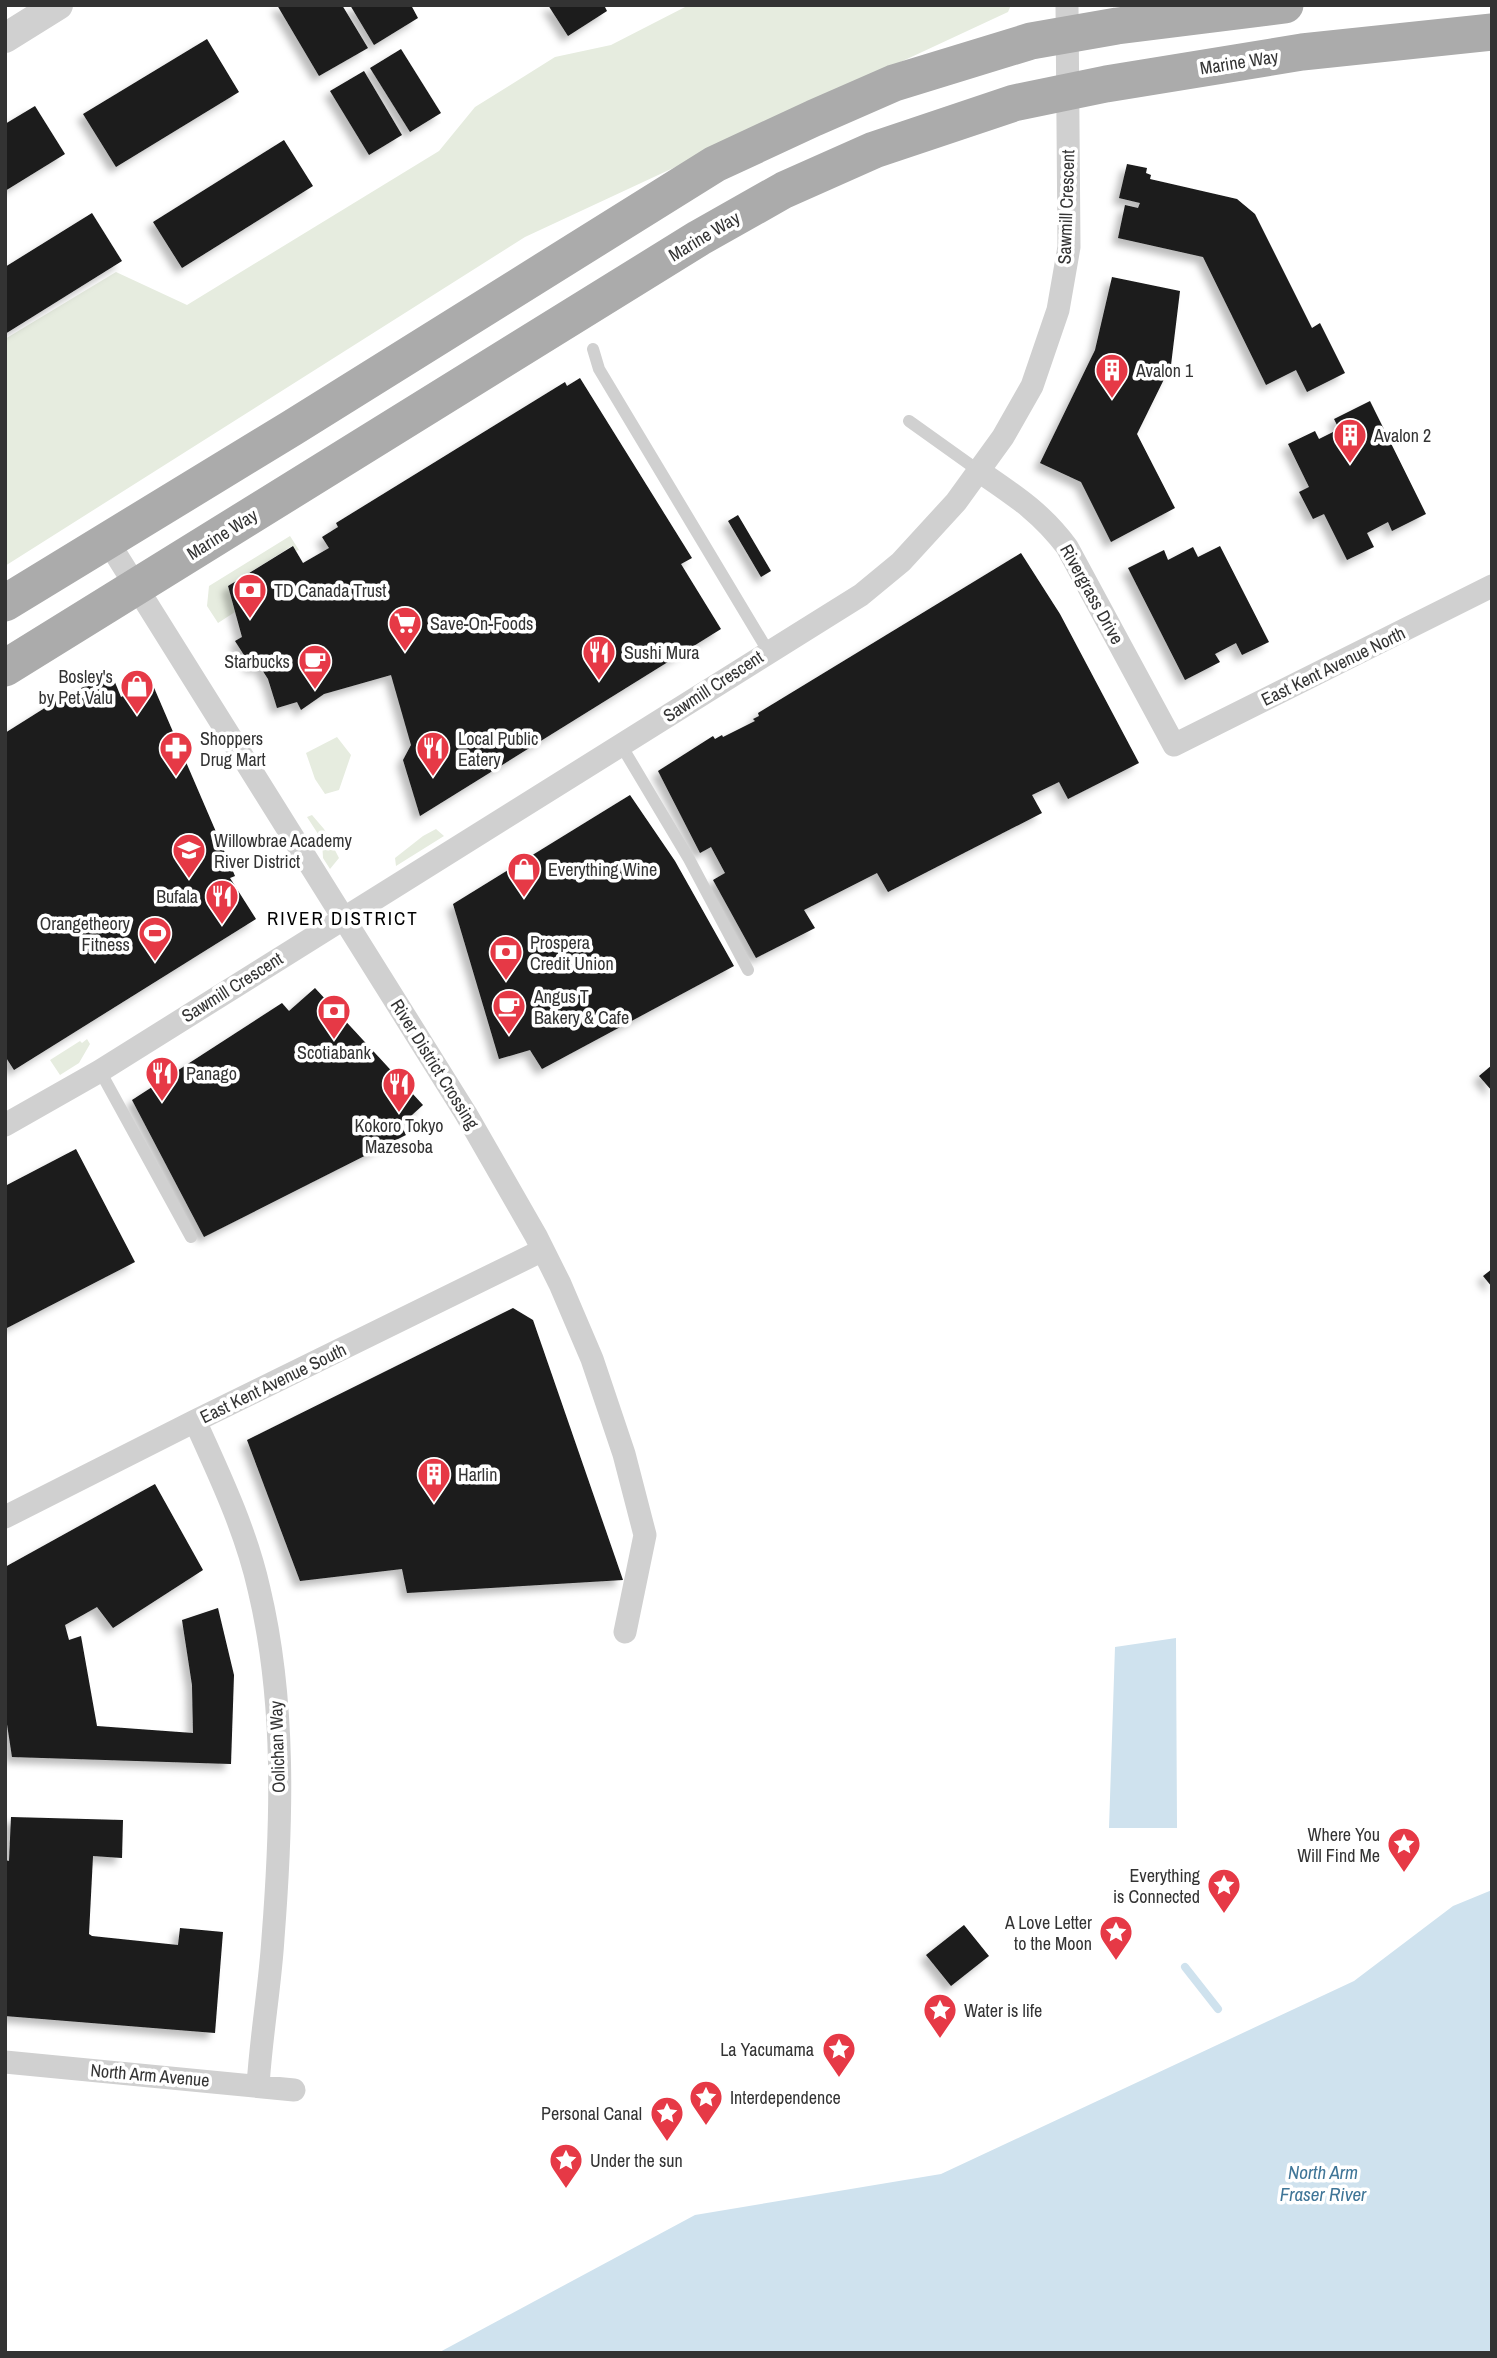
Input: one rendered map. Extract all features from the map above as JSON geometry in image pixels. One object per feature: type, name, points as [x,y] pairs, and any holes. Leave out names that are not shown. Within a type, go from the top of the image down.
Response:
[{"type":"main road","points":[[5,603],[715,164],[894,83],[1031,41],[1067,20],[1285,5]]},
{"type":"main road","name":"Marine Way","points":[[5,668],[699,238],[784,190],[874,150],[1014,103],[1068,92],[1302,52],[1492,32]]},
{"type":"street","points":[[5,38],[58,5]]},
{"type":"street","name":"Sawmill Crescent","points":[[5,1125],[100,1070],[621,745],[861,594],[901,562],[956,502],[1003,437],[1032,386],[1058,310],[1069,247],[1067,20]]},
{"type":"street","name":"Rivergrass Drive","points":[[979,471],[1035,509],[1067,547],[1174,745]]},
{"type":"street","name":"River District Crossing","points":[[107,540],[472,1125],[543,1250],[592,1359],[624,1454],[645,1535],[625,1632]]},
{"type":"street","name":"East Kent Avenue North","points":[[1174,745],[1492,586]]},
{"type":"street","name":"East Kent Avenue South","points":[[5,1517],[543,1250]]},
{"type":"street","name":"Oolichan Way","points":[[195,1421],[233,1506],[259,1589],[276,1686],[278,1872],[258,2085]]},
{"type":"street","name":"North Arm Avenue","points":[[5,2062],[294,2090]]},
{"type":"lane","points":[[593,349],[599,369],[768,651]]},
{"type":"lane","points":[[909,421],[979,471]]},
{"type":"lane","points":[[621,745],[689,859],[748,970]]},
{"type":"lane","points":[[100,1070],[191,1237]]},
{"type":"shaded area","points":[[689,5],[1011,5],[1008,12],[525,237],[5,566],[5,339],[116,272],[187,305],[439,151],[475,107],[555,57],[611,45]]},
{"type":"shaded area","points":[[290,536],[299,550],[296,551],[292,546],[228,586],[235,612],[218,623],[207,606],[209,586]]},
{"type":"shaded area","points":[[337,737],[351,755],[339,790],[325,794],[315,779],[306,753]]},
{"type":"shaded area","points":[[312,815],[324,829],[339,858],[330,869],[323,858],[322,840],[307,817]]},
{"type":"shaded area","points":[[436,829],[444,836],[396,866],[395,858]]},
{"type":"shaded area","points":[[87,1039],[90,1044],[79,1063],[60,1075],[50,1060]]},
{"type":"water","points":[[1176,1638],[1177,1828],[1109,1828],[1115,1647]]},
{"type":"water","name":"North Arm Fraser River","points":[[1492,1890],[1492,2353],[438,2353],[695,2215],[941,2174],[1354,1981],[1453,1906]]},
{"type":"building","points":[[277,5],[342,5],[368,48],[319,76]]},
{"type":"building","points":[[350,5],[411,5],[418,18],[374,45]]},
{"type":"building","points":[[548,5],[604,5],[607,11],[568,36]]},
{"type":"building","points":[[207,39],[239,92],[116,167],[83,114]]},
{"type":"building","points":[[401,49],[441,113],[410,132],[370,68]]},
{"type":"building","points":[[364,71],[402,135],[369,155],[330,91]]},
{"type":"building","points":[[35,106],[65,154],[5,191],[5,124]]},
{"type":"building","points":[[284,140],[313,186],[182,268],[153,222]]},
{"type":"building","points":[[1127,164],[1147,168],[1146,173],[1151,175],[1150,179],[1237,199],[1255,214],[1312,328],[1320,323],[1345,373],[1307,392],[1296,370],[1266,385],[1203,257],[1118,238],[1125,205],[1138,208],[1140,203],[1119,198]]},
{"type":"building","points":[[92,213],[122,261],[5,334],[5,267]]},
{"type":"building","name":"Avalon 1","points":[[1112,277],[1180,291],[1171,365],[1137,434],[1175,508],[1111,542],[1081,482],[1040,463],[1095,350]]},
{"type":"building","points":[[580,378],[692,558],[681,564],[721,629],[420,816],[403,760],[411,745],[391,675],[324,694],[301,710],[297,702],[277,708],[268,679],[259,665],[253,669],[235,641],[242,637],[228,586],[293,546],[303,563],[329,548],[322,537],[338,527],[336,523],[565,382],[567,386]]},
{"type":"building","name":"Avalon 2","points":[[1370,401],[1426,514],[1392,531],[1388,522],[1367,533],[1374,547],[1347,560],[1324,514],[1313,519],[1299,492],[1309,487],[1288,444],[1315,431],[1319,439],[1339,429],[1334,419]]},
{"type":"building","points":[[738,515],[771,571],[761,577],[728,521]]},
{"type":"building","points":[[1220,546],[1269,642],[1242,655],[1236,643],[1215,654],[1220,662],[1185,680],[1128,568],[1164,550],[1168,560],[1193,547],[1198,557]]},
{"type":"building","points":[[1021,553],[1060,614],[1139,763],[1068,799],[1059,782],[1032,795],[1042,813],[888,892],[877,873],[804,910],[815,928],[756,958],[713,880],[725,873],[711,847],[700,853],[658,771],[713,736],[715,739],[722,735],[723,737],[755,721],[753,719],[759,716],[758,713]]},
{"type":"building","points":[[112,675],[121,697],[152,683],[235,876],[230,878],[256,919],[14,1070],[5,1056],[5,733],[67,694]]},
{"type":"building","points":[[630,795],[675,861],[734,966],[542,1069],[530,1050],[499,1059],[453,904]]},
{"type":"building","points":[[315,988],[423,1105],[401,1125],[406,1135],[204,1237],[132,1100],[282,1003],[289,1011]]},
{"type":"building","points":[[1492,1065],[1492,1091],[1479,1076]]},
{"type":"building","points":[[76,1149],[135,1262],[5,1329],[5,1186]]},
{"type":"building","points":[[1492,1269],[1492,1287],[1483,1276]]},
{"type":"building","name":"Harlin","points":[[513,1308],[533,1320],[623,1580],[407,1593],[402,1569],[300,1581],[247,1440]]},
{"type":"building","points":[[155,1484],[203,1570],[113,1628],[97,1607],[65,1625],[69,1640],[81,1636],[97,1726],[193,1733],[192,1685],[182,1620],[218,1608],[234,1675],[231,1764],[12,1757],[5,1711],[5,1567]]},
{"type":"building","points":[[11,1817],[123,1820],[122,1858],[93,1856],[89,1934],[178,1945],[180,1928],[223,1932],[215,2033],[5,2016],[5,1860],[9,1861]]},
{"type":"building","points":[[964,1925],[989,1956],[951,1986],[926,1955]]},
{"type":"waterway","points":[[1185,1967],[1218,2009]]},
{"type":"place","name":"Avalon 1","points":[[1112,400]]},
{"type":"place","name":"Avalon 2","points":[[1350,465]]},
{"type":"place","name":"TD Canada Trust","points":[[250,620]]},
{"type":"place","name":"Save-On-Foods","points":[[405,653]]},
{"type":"place","name":"Sushi Mura","points":[[599,682]]},
{"type":"place","name":"Starbucks","points":[[315,691]]},
{"type":"place","name":"Bosley's by Pet Valu","points":[[137,716]]},
{"type":"place","name":"Shoppers Drug Mart","points":[[176,778]]},
{"type":"place","name":"Local Public Eatery","points":[[433,778]]},
{"type":"place","name":"Willowbrae Academy River District","points":[[189,880]]},
{"type":"place","name":"Everything Wine","points":[[524,899]]},
{"type":"place","name":"Bufala","points":[[222,926]]},
{"type":"place","name":"Orangetheory Fitness","points":[[155,963]]},
{"type":"place","name":"Prospera Credit Union","points":[[506,982]]},
{"type":"place","name":"Angus T Bakery & Cafe","points":[[509,1036]]},
{"type":"place","name":"Scotiabank","points":[[334,1041]]},
{"type":"place","name":"Panago","points":[[162,1103]]},
{"type":"place","name":"Kokoro Tokyo Mazesoba","points":[[399,1114]]},
{"type":"place","name":"Harlin","points":[[434,1504]]},
{"type":"place","name":"Where You Will Find Me","points":[[1404,1874]]},
{"type":"place","name":"Everything is Connected","points":[[1224,1915]]},
{"type":"place","name":"A Love Letter to the Moon","points":[[1116,1962]]},
{"type":"place","name":"Water is life","points":[[940,2040]]},
{"type":"place","name":"La Yacumama","points":[[839,2079]]},
{"type":"place","name":"Interdependence","points":[[706,2127]]},
{"type":"place","name":"Personal Canal","points":[[667,2143]]},
{"type":"place","name":"Under the sun","points":[[566,2190]]},
{"type":"district","name":"RIVER DISTRICT","points":[[343,918]]}]
